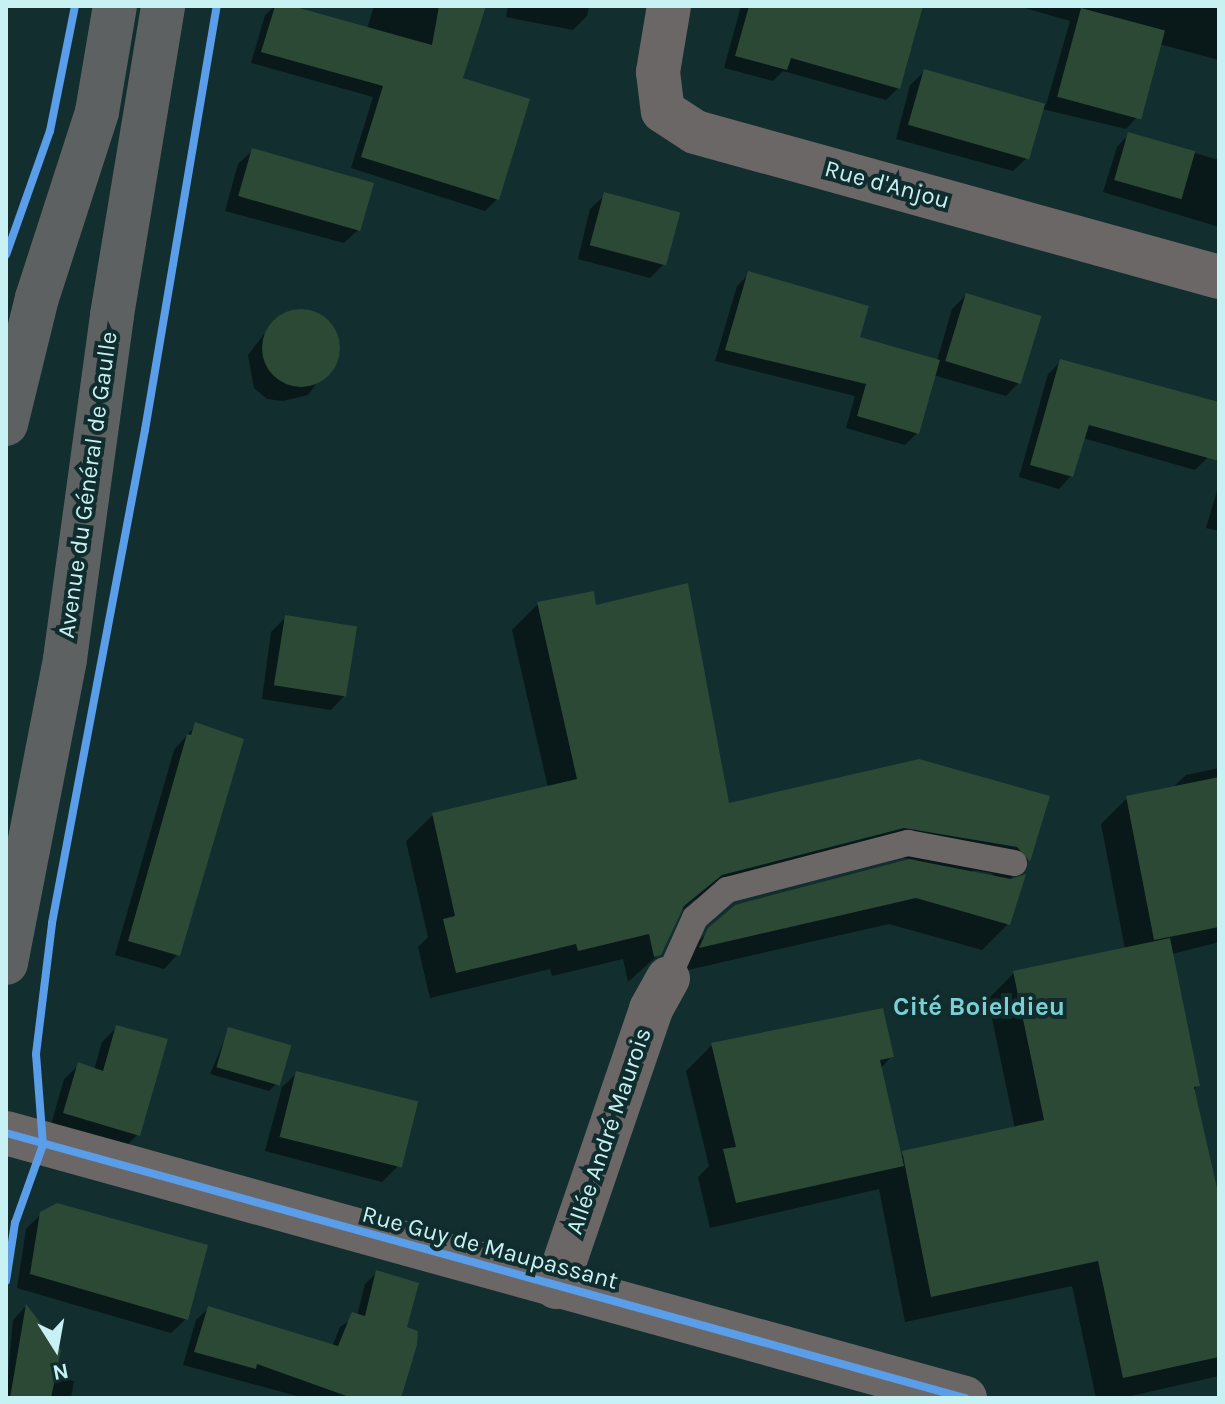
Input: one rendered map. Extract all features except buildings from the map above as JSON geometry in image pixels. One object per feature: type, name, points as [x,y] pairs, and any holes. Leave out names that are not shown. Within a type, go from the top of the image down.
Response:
[{"type":"main road","points":[[6,424],[37,298],[97,112],[115,6]]},
{"type":"main road","name":"Avenue du Général de Gaulle","points":[[6,963],[65,659],[112,315],[163,6]]},
{"type":"street","name":"Rue d'Anjou","points":[[669,6],[658,72],[663,111],[695,132],[1219,277]]},
{"type":"street","name":"Allée André Maurois","points":[[556,1287],[651,1009],[668,978]]},
{"type":"street","name":"Rue Guy de Maupassant","points":[[6,1133],[965,1398]]},
{"type":"lane","points":[[668,978],[695,918],[727,890],[908,843],[1014,863]]},
{"type":"cycle path","points":[[6,255],[50,131],[75,6]]},
{"type":"cycle path","points":[[6,1281],[15,1223],[43,1145],[36,1054],[52,923],[145,430],[217,6]]},
{"type":"cycle path","points":[[6,1133],[965,1398]]},
{"type":"district","name":"Cité Boieldieu","points":[[979,1007]]}]
